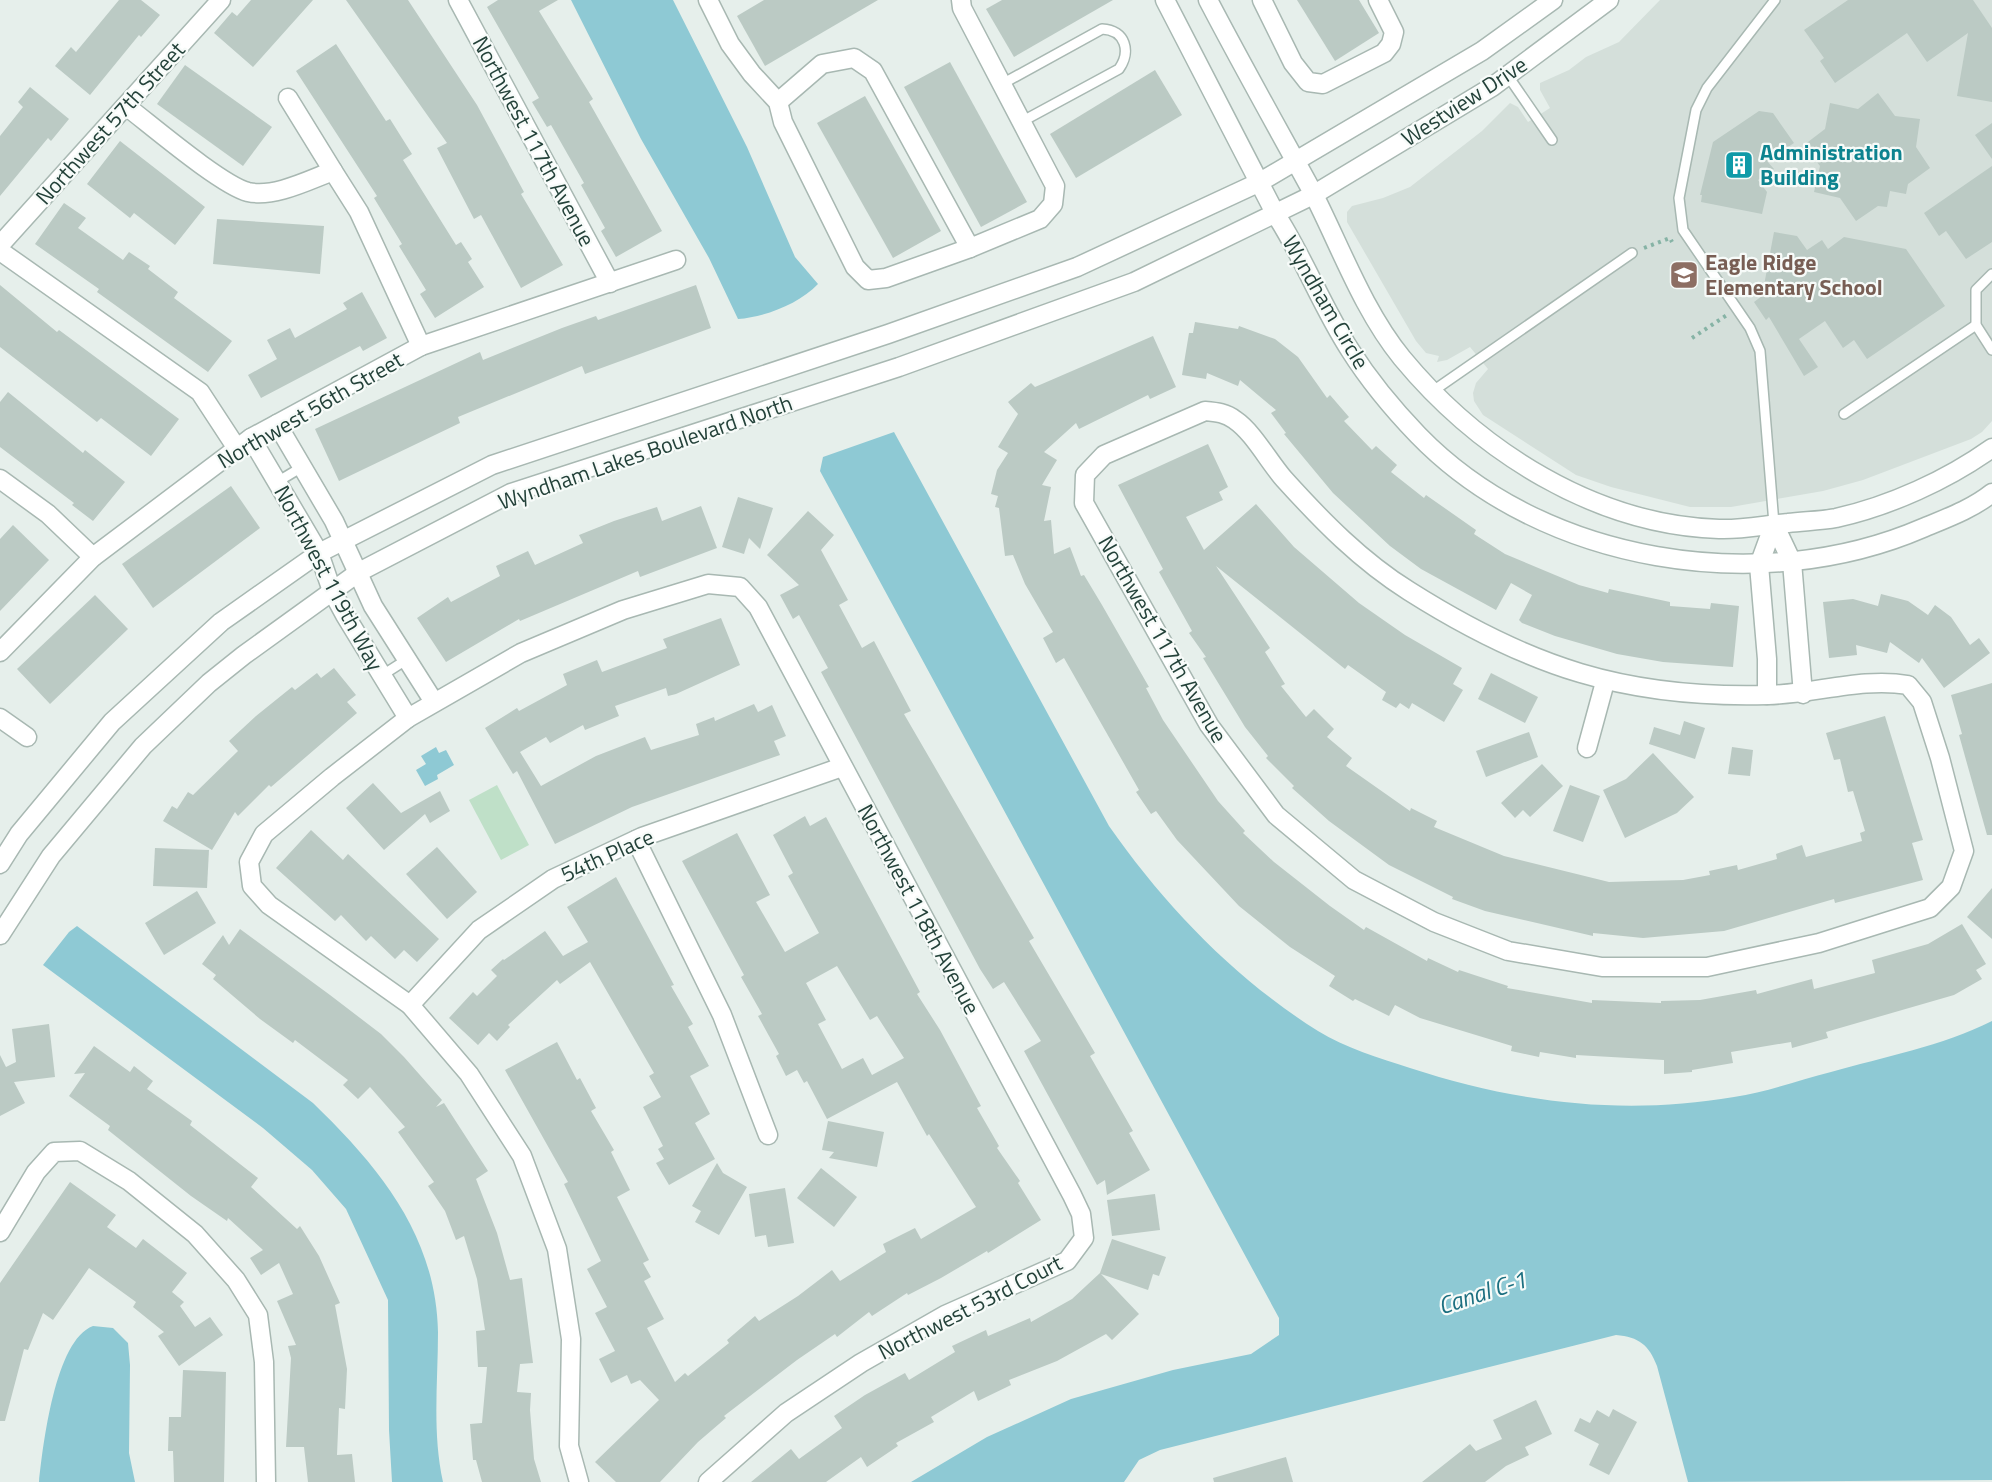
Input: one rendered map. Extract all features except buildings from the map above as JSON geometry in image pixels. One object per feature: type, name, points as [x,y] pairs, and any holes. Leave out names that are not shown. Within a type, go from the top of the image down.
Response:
[{"type":"street","name":"Northwest 57th Street","points":[[0,245],[221,0]]},
{"type":"street","name":"Northwest 117th Avenue","points":[[458,0],[610,283]]},
{"type":"street","points":[[715,2],[730,44],[752,74],[778,102],[783,122],[855,267],[868,279],[886,278],[970,248],[1040,219],[1053,204],[1054,186],[962,8],[961,0]]},
{"type":"street","name":"Wyndham Circle","points":[[1165,0],[1349,350],[1384,398],[1419,436],[1456,469],[1510,505],[1595,540],[1644,555],[1687,562],[1759,565],[1792,562],[1884,545],[1978,504],[1992,493]]},
{"type":"street","name":"Wyndham Circle","points":[[1208,0],[1313,195],[1371,311],[1401,357],[1484,439],[1540,476],[1582,496],[1673,524],[1720,530],[1836,518],[1894,499],[1937,480],[1992,448]]},
{"type":"street","points":[[1262,0],[1293,63],[1308,82],[1323,84],[1384,53],[1391,44],[1394,32],[1378,0]]},
{"type":"street","name":"Westview Drive","points":[[1260,182],[1482,51],[1552,0]]},
{"type":"street","name":"Westview Drive","points":[[1313,195],[1508,76],[1609,0]]},
{"type":"street","points":[[778,102],[822,64],[854,58],[873,71],[970,248]]},
{"type":"street","points":[[288,98],[359,212],[421,346]]},
{"type":"street","points":[[126,106],[218,176],[248,192],[285,190],[333,171]]},
{"type":"street","name":"Wyndham Lakes Boulevard North","points":[[0,864],[19,834],[112,722],[221,622],[319,553],[492,465],[888,334],[1077,267],[1260,182]]},
{"type":"street","name":"Wyndham Lakes Boulevard North","points":[[0,934],[51,856],[143,746],[209,683],[359,572],[511,494],[899,367],[1123,286],[1276,215],[1313,195]]},
{"type":"street","name":"Northwest 119th Way","points":[[0,251],[200,392],[277,482],[319,553],[332,591],[408,718]]},
{"type":"street","name":"Northwest 56th Street","points":[[0,652],[93,557],[244,443],[421,346],[676,260]]},
{"type":"street","name":"Northwest 117th Avenue","points":[[1605,682],[1557,666],[1488,638],[1407,590],[1342,540],[1283,478],[1238,421],[1224,413],[1205,411],[1104,455],[1085,475],[1084,503],[1209,725],[1276,815],[1354,880],[1434,922],[1508,951],[1602,967],[1707,967],[1819,943],[1930,908],[1951,887],[1964,851],[1940,758],[1922,702],[1908,685],[1887,681],[1803,694]]},
{"type":"street","name":"Northwest 119th Way","points":[[277,424],[343,541],[373,606],[434,702]]},
{"type":"street","points":[[0,479],[48,514],[93,557]]},
{"type":"street","points":[[1587,748],[1605,682],[1669,692],[1803,694],[1792,562],[1774,525]]},
{"type":"street","points":[[1767,695],[1767,659],[1759,565],[1774,525]]},
{"type":"street","name":"Northwest 118th Avenue","points":[[434,702],[522,653],[622,610],[708,584],[740,587],[758,607],[1077,1204],[1081,1214],[1084,1238]]},
{"type":"street","points":[[1767,659],[1800,657]]},
{"type":"street","points":[[434,702],[408,718],[332,777],[264,834],[249,862],[252,886],[269,904],[410,1005],[469,1074],[522,1156],[557,1250],[571,1339],[569,1446],[579,1482]]},
{"type":"street","points":[[0,718],[27,737]]},
{"type":"street","name":"54th Place","points":[[410,1005],[478,930],[553,879],[636,840],[842,767]]},
{"type":"street","points":[[636,840],[722,1015],[768,1135]]},
{"type":"street","points":[[0,1232],[36,1172],[54,1152],[80,1150],[129,1181],[195,1234],[236,1280],[258,1315],[264,1362],[266,1482]]},
{"type":"street","name":"Northwest 53rd Court","points":[[708,1482],[786,1413],[861,1363],[945,1314],[1067,1261],[1084,1238]]},
{"type":"lane","points":[[1774,525],[1760,351],[1750,328],[1683,230],[1679,198],[1696,110],[1707,88],[1775,0]]},
{"type":"lane","points":[[1002,84],[1102,29],[1111,29],[1120,35],[1127,50],[1126,59],[1119,69],[1021,122]]},
{"type":"lane","points":[[1508,76],[1552,140]]},
{"type":"lane","points":[[1433,391],[1632,253]]},
{"type":"lane","points":[[1992,274],[1976,290],[1976,325],[1992,350]]},
{"type":"lane","points":[[1844,414],[1976,325]]},
{"type":"lane","points":[[277,482],[302,467]]},
{"type":"lane","points":[[381,676],[406,660]]},
{"type":"path","points":[[1632,253],[1670,238],[1678,249]]},
{"type":"path","points":[[1692,338],[1728,315]]},
{"type":"shaded area","name":"Eagle Ridge Elementary School","points":[[1660,0],[1992,0],[1992,421],[1982,432],[1971,439],[1863,480],[1823,491],[1731,507],[1690,507],[1611,487],[1576,475],[1483,415],[1474,401],[1473,393],[1476,383],[1488,369],[1470,347],[1447,360],[1437,362],[1439,356],[1426,353],[1416,341],[1347,222],[1347,212],[1352,206],[1383,198],[1410,187],[1482,131],[1510,103],[1518,107],[1528,122],[1550,108],[1540,90],[1540,83],[1569,70],[1586,57],[1619,42]]},
{"type":"green space","points":[[497,785],[529,845],[501,860],[469,800]]},
{"type":"water","points":[[571,0],[673,0],[747,147],[795,257],[818,284],[810,291],[781,308],[759,316],[738,319],[709,258],[641,139]]},
{"type":"water","name":"Canal C-1","points":[[894,432],[1109,826],[1154,884],[1203,939],[1287,1011],[1328,1037],[1410,1068],[1490,1090],[1570,1103],[1652,1105],[1693,1103],[1759,1092],[1933,1044],[1992,1021],[1992,1480],[1688,1482],[1654,1359],[1642,1343],[1616,1335],[1160,1450],[1139,1460],[1124,1482],[911,1482],[987,1437],[1071,1399],[1173,1370],[1251,1354],[1279,1335],[1279,1318],[820,471],[823,457]]},
{"type":"water","points":[[436,747],[439,753],[446,750],[454,765],[437,775],[438,779],[425,786],[416,770],[426,764],[421,756]]},
{"type":"water","points":[[77,926],[313,1103],[360,1152],[400,1205],[427,1264],[435,1297],[438,1332],[436,1407],[443,1482],[392,1482],[389,1430],[388,1300],[346,1209],[312,1170],[263,1128],[43,965],[69,932]]},
{"type":"water","points":[[93,1326],[113,1328],[128,1343],[129,1453],[135,1482],[39,1482],[48,1420],[60,1372],[69,1351],[80,1335]]},
{"type":"place","name":"Administration Building","points":[[1739,165]]},
{"type":"place","name":"Eagle Ridge Elementary School","points":[[1684,275]]}]
